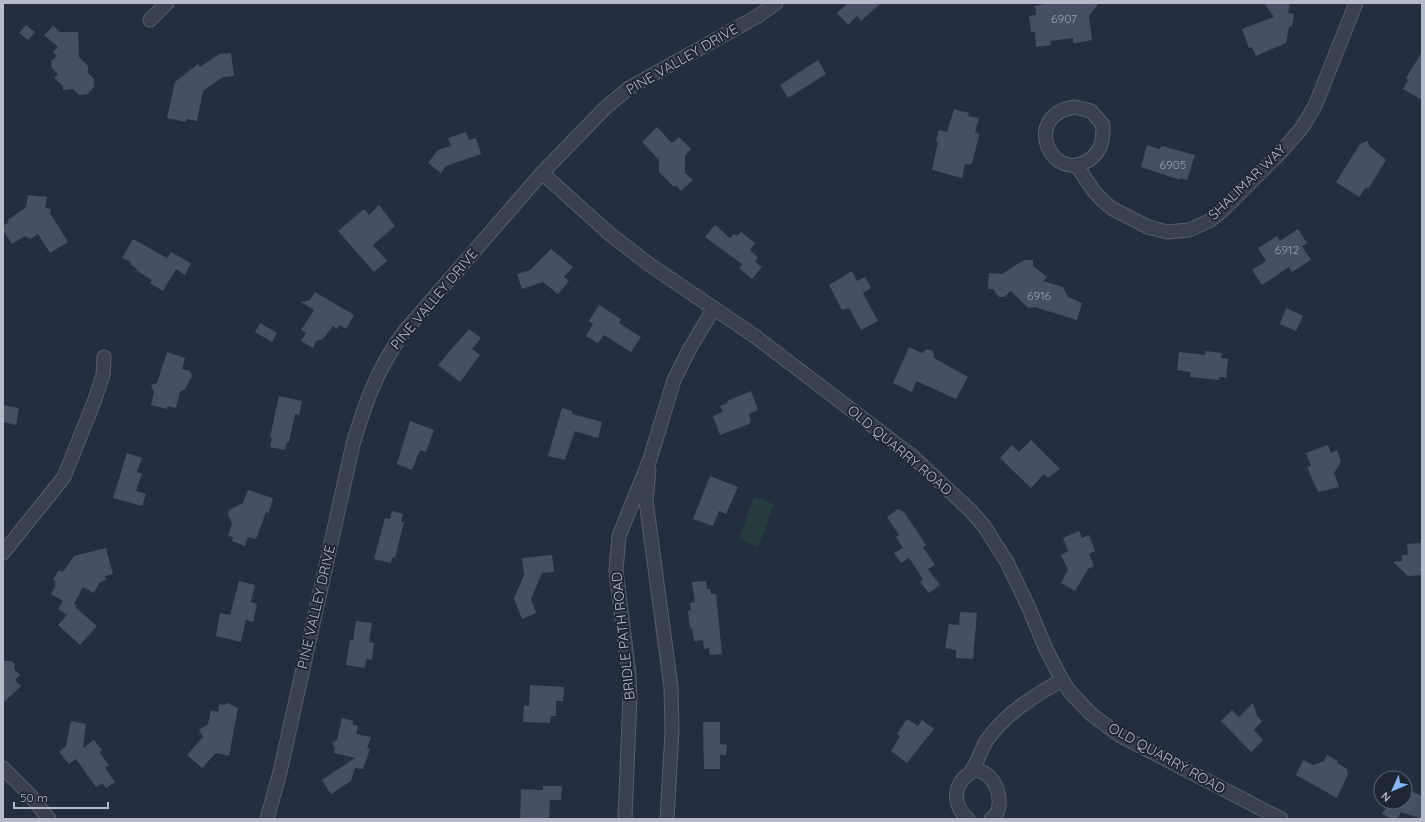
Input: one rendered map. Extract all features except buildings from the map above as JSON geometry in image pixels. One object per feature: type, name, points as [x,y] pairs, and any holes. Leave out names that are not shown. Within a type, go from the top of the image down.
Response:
[{"type":"street","points":[[150,20],[167,3]]},
{"type":"street","name":"PINE VALLEY DRIVE","points":[[267,819],[280,772],[353,444],[367,399],[386,356],[404,332],[542,173],[606,107],[629,88],[758,16],[776,3]]},
{"type":"street","name":"SHALIMAR WAY","points":[[1077,166],[1102,201],[1113,209],[1148,227],[1167,232],[1189,230],[1209,221],[1223,210],[1267,166],[1301,129],[1315,106],[1356,3]]},
{"type":"street","points":[[1075,107],[1090,111],[1103,125],[1102,144],[1093,157],[1077,166],[1067,165],[1054,156],[1049,151],[1044,138],[1046,126],[1054,116],[1067,108],[1075,107]]},
{"type":"street","name":"OLD QUARRY ROAD","points":[[542,173],[616,239],[650,265],[756,337],[912,456],[971,511],[984,526],[1007,562],[1046,649],[1062,680],[1071,693],[1091,714],[1119,735],[1281,819]]},
{"type":"street","name":"BRIDLE PATH ROAD","points":[[625,819],[630,696],[629,675],[616,571],[616,553],[619,536],[625,518],[650,459],[674,380],[690,348],[714,308]]},
{"type":"street","points":[[3,554],[64,477],[94,402],[103,374],[104,357]]},
{"type":"street","name":"BRIDLE PATH ROAD","points":[[650,459],[646,501],[671,687],[672,731],[667,819]]},
{"type":"street","points":[[972,772],[986,741],[1004,719],[1034,696],[1062,680]]},
{"type":"street","points":[[3,768],[29,794],[49,819]]},
{"type":"street","points":[[968,819],[962,814],[956,798],[958,788],[963,779],[972,772],[978,770],[987,773],[994,784],[999,798],[999,807],[994,817],[991,819]]},
{"type":"green space","points":[[754,497],[774,504],[758,547],[739,539]]}]
